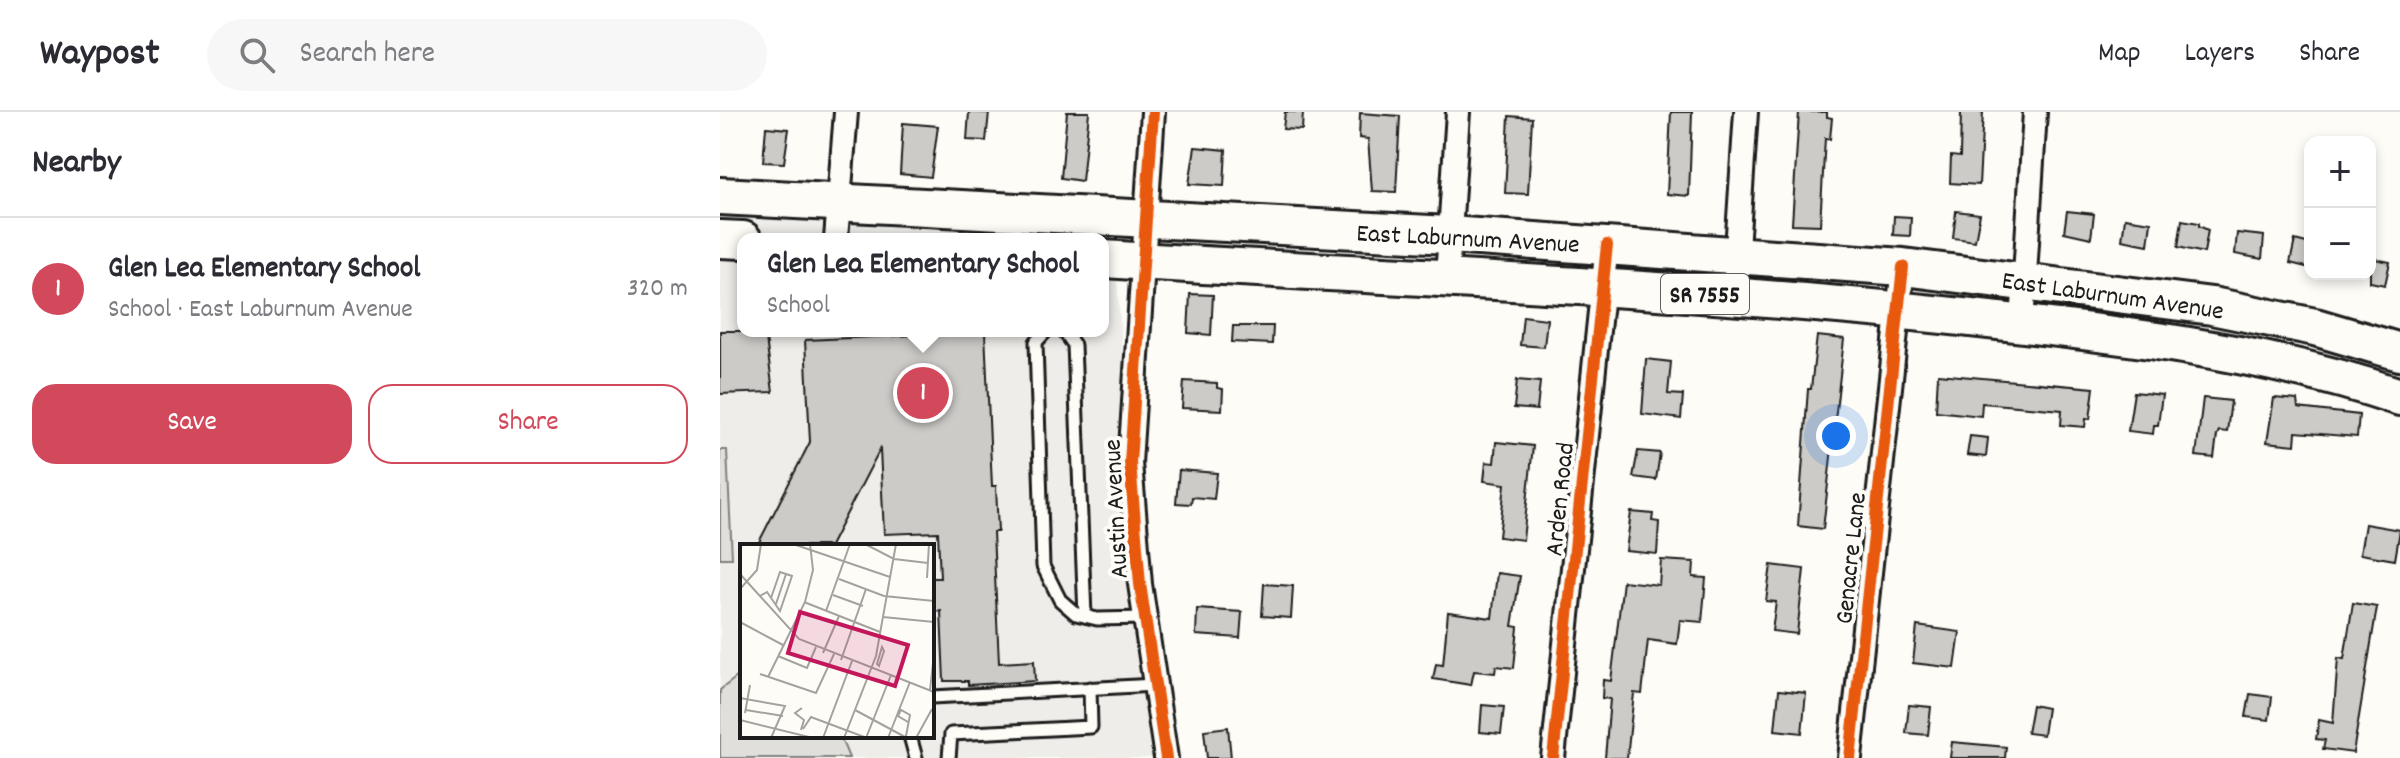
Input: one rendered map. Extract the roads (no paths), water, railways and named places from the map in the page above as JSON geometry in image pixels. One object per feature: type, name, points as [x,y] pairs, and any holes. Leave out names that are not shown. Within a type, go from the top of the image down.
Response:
[{"type":"main road","name":"East Laburnum Avenue","points":[[720,196],[1449,235],[1903,267],[2246,312],[2315,327],[2400,352]]},
{"type":"main road","name":"East Laburnum Avenue","points":[[1109,259],[1734,295],[1898,310],[2163,341],[2265,358],[2400,397]]},
{"type":"street","points":[[836,233],[846,112]]},
{"type":"street","name":"Austin Avenue","points":[[1153,112],[1130,463],[1133,521],[1166,758]]},
{"type":"street","points":[[1447,278],[1458,112]]},
{"type":"street","points":[[1734,295],[1746,112]]},
{"type":"street","points":[[2022,324],[2035,112]]},
{"type":"street","name":"Arden Road","points":[[1553,758],[1607,245]]},
{"type":"street","name":"Genacre Lane","points":[[1850,758],[1903,267]]},
{"type":"lane","points":[[1041,337],[1036,342],[1043,566],[1060,600],[1076,614],[1145,618]]},
{"type":"lane","points":[[1068,337],[1074,345],[1085,616]]},
{"type":"lane","points":[[934,697],[1155,685]]},
{"type":"lane","points":[[949,758],[951,734],[1091,727],[1090,688]]},
{"type":"lane","points":[[911,738],[916,758]]},
{"type":"place","name":"Glen Lea Elementary School","points":[[923,393]]}]
